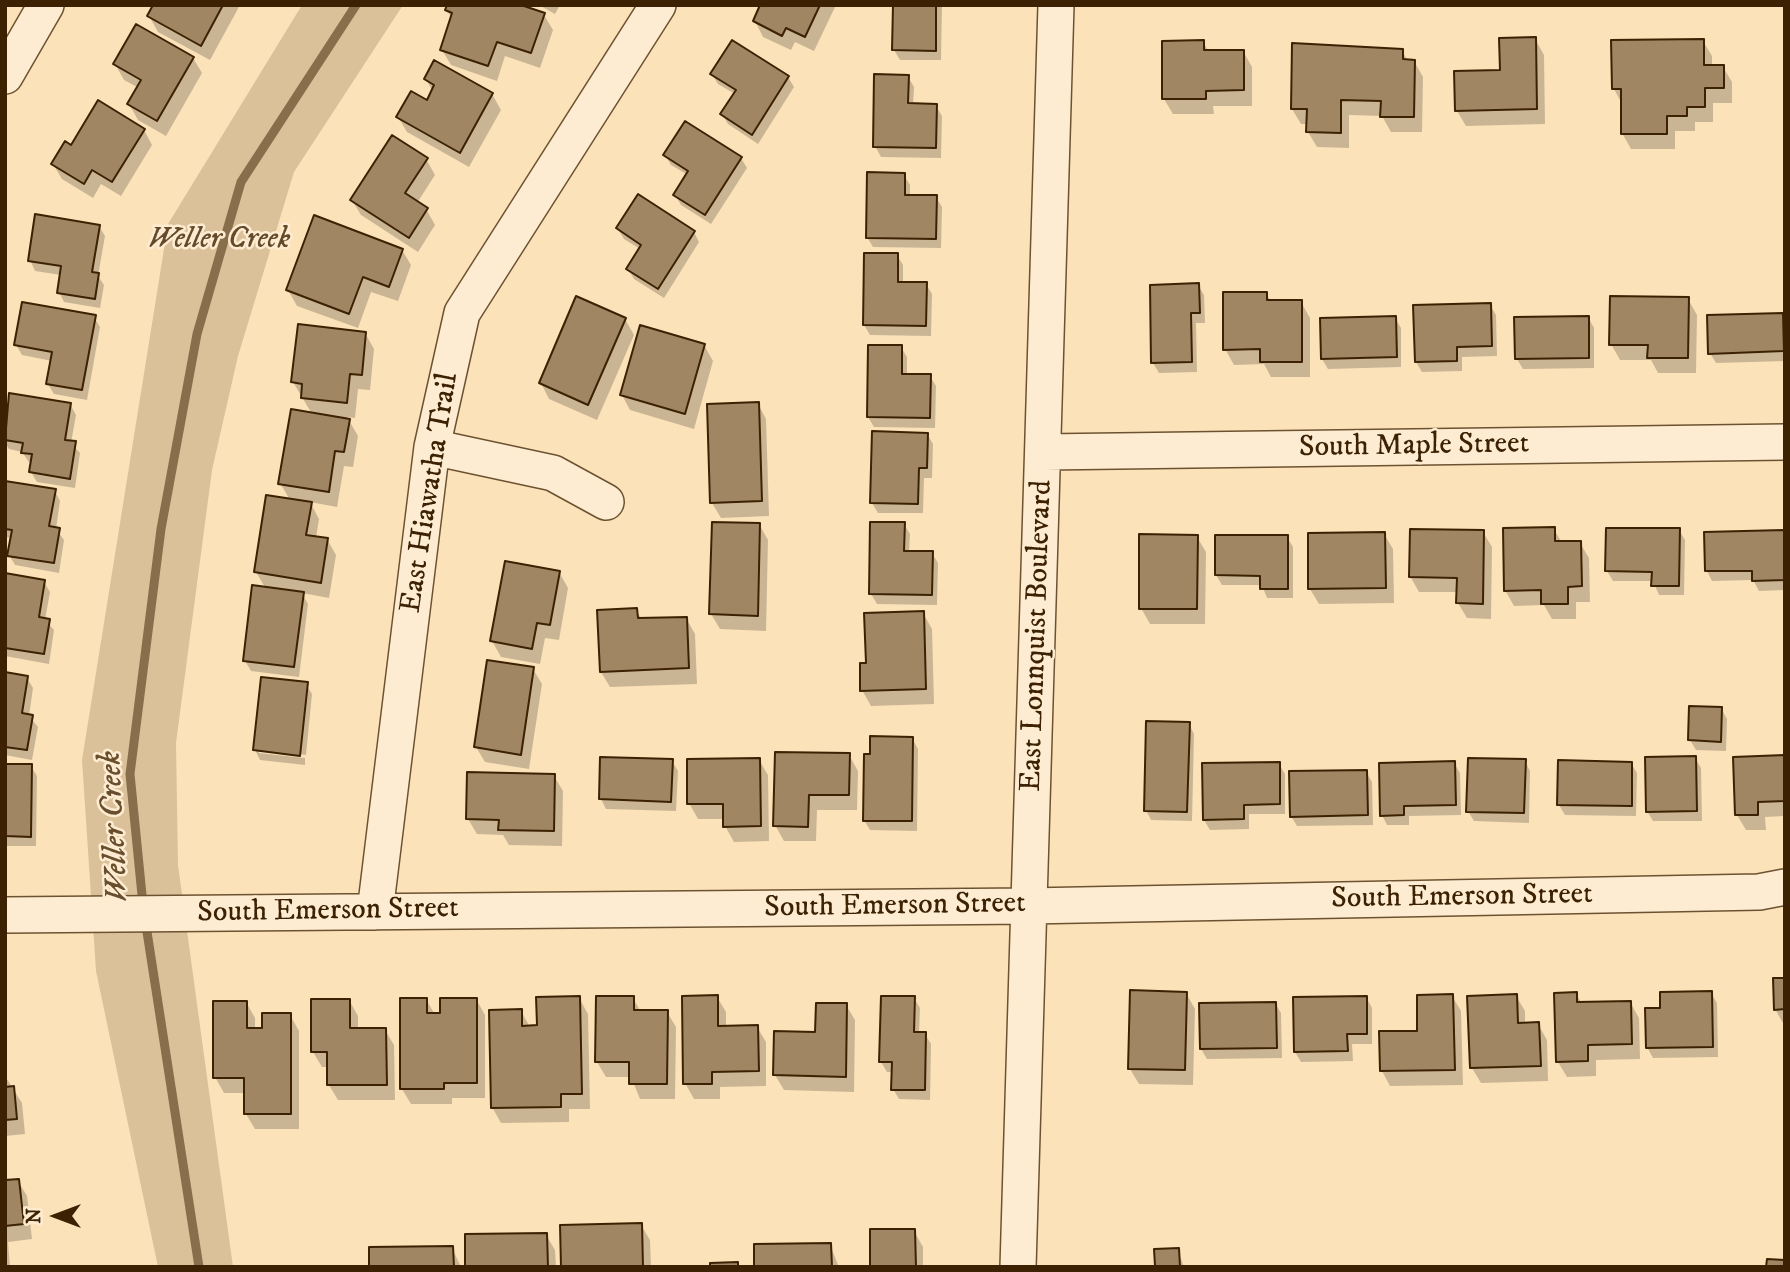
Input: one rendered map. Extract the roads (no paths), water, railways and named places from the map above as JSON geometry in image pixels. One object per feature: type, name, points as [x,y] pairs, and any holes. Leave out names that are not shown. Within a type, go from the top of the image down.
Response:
[{"type":"street","points":[[5,76],[46,5]]},
{"type":"street","name":"East Hiawatha Trail","points":[[375,912],[432,447],[462,313],[658,5]]},
{"type":"street","name":"East Lonnquist Boulevard","points":[[1018,1267],[1056,5]]},
{"type":"street","name":"South Maple Street","points":[[1044,452],[1785,442]]},
{"type":"street","points":[[432,447],[554,473],[606,502]]},
{"type":"street","name":"South Emerson Street","points":[[5,915],[1028,906],[1745,892],[1785,887]]},
{"type":"waterway","name":"Weller Creek","points":[[143,905],[130,774],[161,529],[197,334],[241,182],[356,5]]},
{"type":"waterway","name":"Weller Creek","points":[[145,919],[199,1267]]}]
